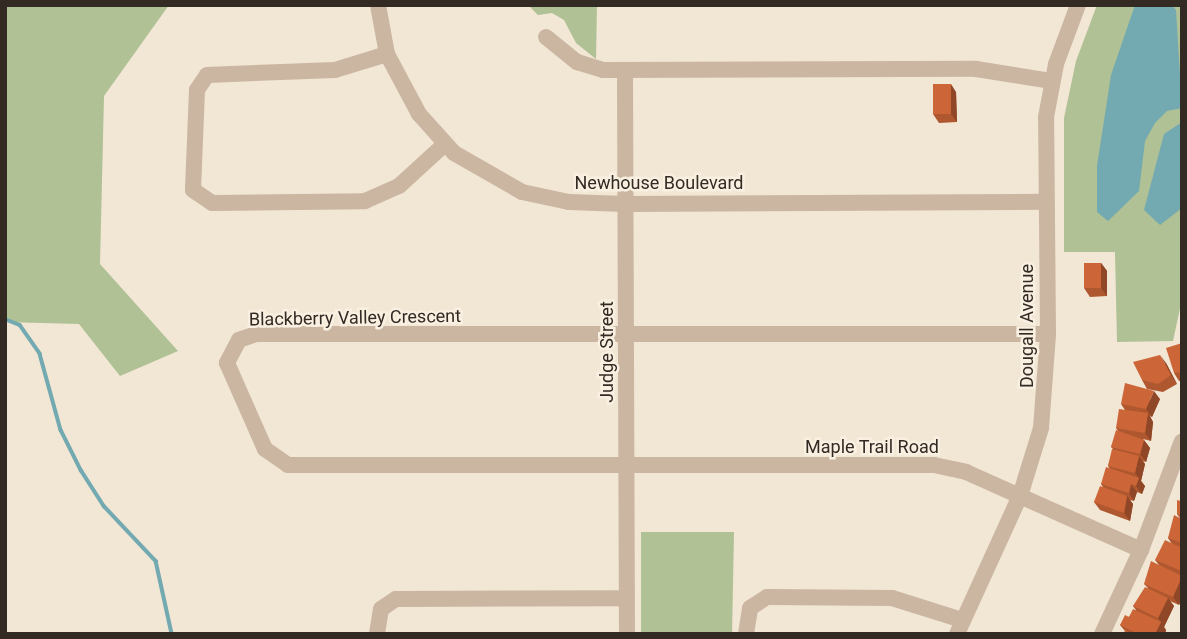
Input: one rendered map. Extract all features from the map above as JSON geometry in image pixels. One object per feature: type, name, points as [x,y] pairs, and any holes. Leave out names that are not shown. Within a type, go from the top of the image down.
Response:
[{"type":"street","name":"Newhouse Boulevard","points":[[378,5],[387,54],[407,97],[445,144],[482,173],[522,192],[569,202],[625,204],[1045,202]]},
{"type":"street","name":"Dougall Avenue","points":[[959,627],[1020,496],[1043,414],[1048,334],[1045,139],[1052,81],[1078,5]]},
{"type":"street","points":[[546,37],[576,62],[625,71],[976,69],[1052,81]]},
{"type":"street","points":[[387,54],[317,72],[207,75],[197,90],[193,190],[212,203],[365,201],[399,186],[445,144]]},
{"type":"street","name":"Judge Street","points":[[625,71],[627,634]]},
{"type":"street","name":"Blackberry Valley Crescent","points":[[626,336],[256,334],[239,340],[227,363],[265,449],[288,465],[626,467]]},
{"type":"street","points":[[626,336],[1048,334]]},
{"type":"street","points":[[1102,634],[1141,550],[1182,441]]},
{"type":"street","name":"Maple Trail Road","points":[[626,467],[934,466],[966,472],[1141,550]]},
{"type":"street","points":[[746,634],[750,608],[767,597],[892,598],[959,627]]},
{"type":"street","points":[[377,634],[381,609],[396,598],[626,598]]},
{"type":"green space","points":[[5,5],[169,5],[104,96],[100,264],[178,351],[120,376],[79,324],[5,322]]},
{"type":"green space","points":[[528,5],[597,5],[596,59],[576,43],[564,20],[552,13],[538,15]]},
{"type":"green space","points":[[1097,5],[1182,5],[1182,299],[1173,341],[1117,342],[1115,252],[1064,252],[1064,118],[1076,61]]},
{"type":"green space","points":[[641,532],[734,532],[732,634],[641,634]]},
{"type":"water","points":[[1135,5],[1172,5],[1176,10],[1182,108],[1167,111],[1155,123],[1145,141],[1139,191],[1108,221],[1097,212],[1097,166],[1111,75]]},
{"type":"water","points":[[1182,122],[1182,208],[1160,225],[1144,210],[1164,134]]},
{"type":"building","points":[[933,84],[951,84],[951,114],[933,114]]},
{"type":"building","points":[[1084,263],[1101,263],[1101,288],[1084,288]]},
{"type":"building","points":[[1182,343],[1182,372],[1174,373],[1166,348]]},
{"type":"building","points":[[1160,355],[1171,375],[1158,384],[1142,380],[1133,362]]},
{"type":"building","points":[[1125,383],[1154,391],[1146,409],[1121,404]]},
{"type":"building","points":[[1119,409],[1148,413],[1145,433],[1116,428]]},
{"type":"building","points":[[1116,430],[1144,440],[1140,454],[1111,447]]},
{"type":"building","points":[[1112,449],[1139,456],[1135,473],[1108,466]]},
{"type":"building","points":[[1106,467],[1139,478],[1136,486],[1131,484],[1129,493],[1101,484]]},
{"type":"building","points":[[1100,486],[1127,496],[1124,513],[1094,502]]},
{"type":"building","points":[[1177,500],[1182,500],[1182,515],[1177,514]]},
{"type":"building","points":[[1174,515],[1182,519],[1182,543],[1168,538]]},
{"type":"building","points":[[1165,540],[1182,548],[1182,571],[1155,560]]},
{"type":"building","points":[[1151,561],[1182,576],[1173,597],[1144,584]]},
{"type":"building","points":[[1145,587],[1168,598],[1158,618],[1133,606]]},
{"type":"building","points":[[1133,609],[1161,622],[1155,634],[1138,634],[1120,625],[1125,615],[1129,617]]},
{"type":"waterway","points":[[5,319],[20,325],[40,354],[61,430],[81,470],[104,506],[156,561],[172,634]]}]
